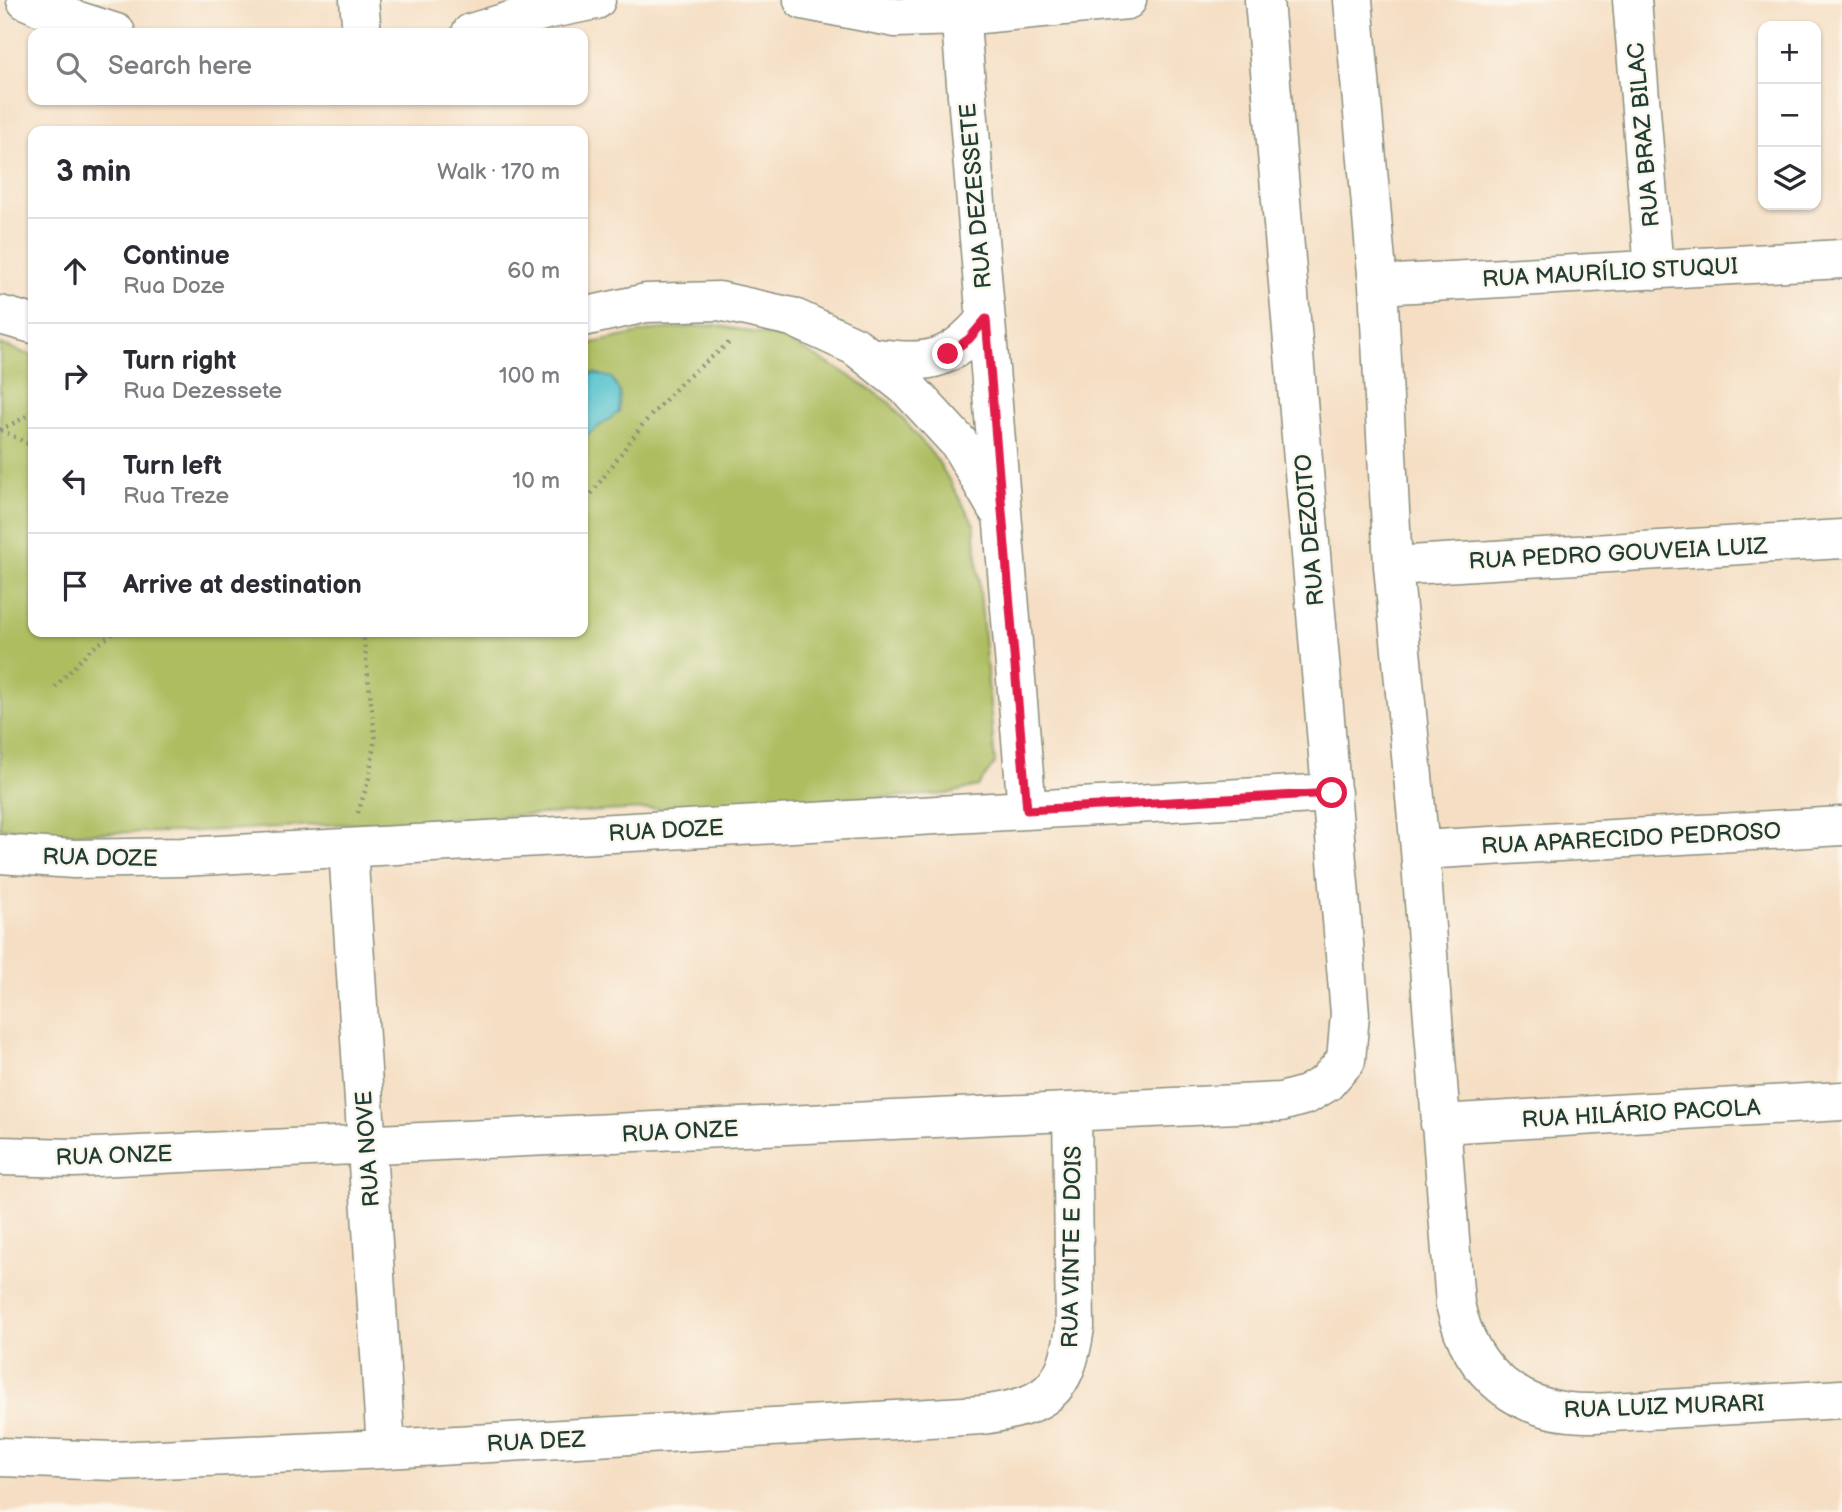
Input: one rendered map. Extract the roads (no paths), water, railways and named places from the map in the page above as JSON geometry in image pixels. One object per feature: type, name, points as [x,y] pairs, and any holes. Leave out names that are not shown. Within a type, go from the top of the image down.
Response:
[{"type":"street","points":[[26,0],[100,28]]},
{"type":"street","points":[[359,0],[362,28]]},
{"type":"street","points":[[487,28],[546,10],[596,0]]},
{"type":"street","points":[[803,0],[896,18],[960,8],[1127,0]]},
{"type":"street","name":"RUA DEZOITO","points":[[1264,0],[1350,1014],[1346,1060]]},
{"type":"street","name":"RUA LUIZ MURARI","points":[[1353,0],[1378,285],[1393,566],[1420,850],[1455,1304],[1460,1325],[1479,1363],[1494,1380],[1530,1403],[1572,1413],[1842,1399]]},
{"type":"street","name":"RUA BRAZ BILAC","points":[[1632,0],[1654,270]]},
{"type":"street","name":"RUA DEZESSETE","points":[[960,8],[1027,810]]},
{"type":"street","name":"RUA MAURÍLIO STUQUI","points":[[1378,285],[1842,259]]},
{"type":"street","points":[[588,316],[646,303],[719,301],[792,317],[855,346],[909,389],[960,443],[1003,519]]},
{"type":"street","points":[[0,315],[28,323]]},
{"type":"street","points":[[869,357],[927,361],[948,354],[969,339],[986,319]]},
{"type":"street","name":"RUA PEDRO GOUVEIA LUIZ","points":[[1393,566],[1842,539]]},
{"type":"street","name":"RUA DOZE","points":[[0,854],[74,859],[128,858],[353,832],[1027,810],[1332,793]]},
{"type":"street","name":"RUA APARECIDO PEDROSO","points":[[1420,850],[1842,826]]},
{"type":"street","name":"RUA NOVE","points":[[353,832],[367,1145],[386,1449]]},
{"type":"street","name":"RUA ONZE","points":[[0,1156],[74,1158],[1281,1102],[1306,1095],[1326,1083],[1346,1060]]},
{"type":"street","name":"RUA HILÁRIO PACOLA","points":[[1440,1124],[1842,1101]]},
{"type":"street","name":"RUA VINTE E DOIS","points":[[1061,1380],[1071,1358],[1075,1327],[1072,1113]]},
{"type":"street","name":"RUA DEZ","points":[[0,1457],[114,1461],[386,1449],[982,1415],[1018,1410],[1041,1398],[1061,1380]]},
{"type":"water","points":[[594,373],[612,378],[620,393],[619,412],[588,434],[588,376]]}]
